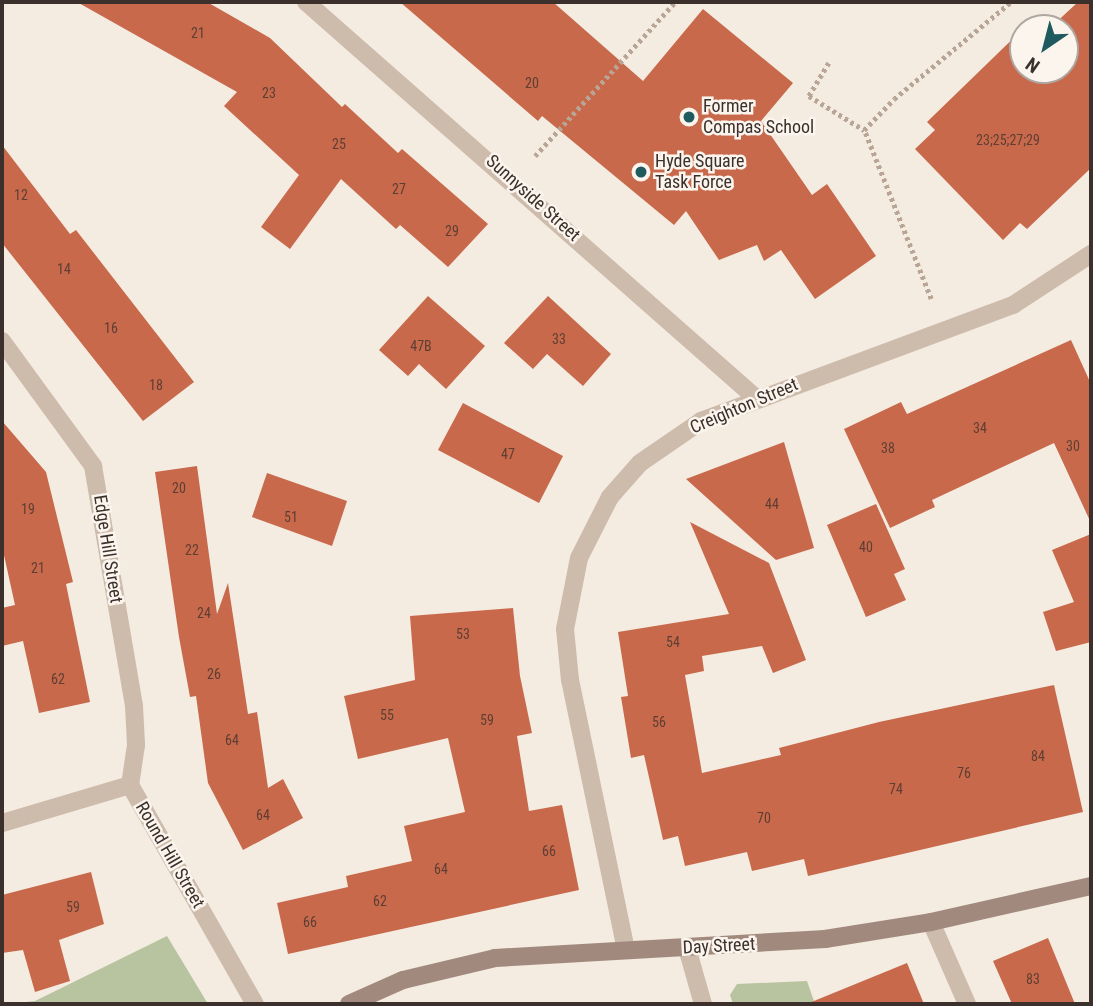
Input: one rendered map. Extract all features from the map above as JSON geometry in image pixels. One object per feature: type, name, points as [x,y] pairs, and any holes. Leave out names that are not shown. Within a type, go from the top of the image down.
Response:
[{"type":"street","name":"Sunnyside Street","points":[[306,2],[756,398]]},
{"type":"street","name":"Creighton Street","points":[[626,950],[570,680],[565,629],[572,581],[597,517],[633,470],[678,435],[756,398],[1013,305],[1091,254]]},
{"type":"street","name":"Edge Hill Street","points":[[2,341],[93,466],[134,706],[135,745],[130,785]]},
{"type":"street","name":"Round Hill Street","points":[[2,822],[130,785],[255,1004]]},
{"type":"street","name":"Day Street","points":[[349,1004],[381,988],[445,967],[533,954],[787,943],[931,922],[1091,886]]},
{"type":"street","points":[[931,922],[967,1004]]},
{"type":"street","points":[[687,948],[703,1004]]},
{"type":"path","points":[[535,156],[675,2]]},
{"type":"path","points":[[864,130],[894,99],[1011,2]]},
{"type":"path","points":[[829,63],[809,96],[864,130],[931,299]]},
{"type":"green space","points":[[167,936],[208,1004],[8,1004],[35,1001]]},
{"type":"green space","points":[[807,981],[815,1004],[733,1004],[730,995],[737,984]]},
{"type":"building","points":[[77,2],[207,2],[270,38],[342,107],[345,104],[398,153],[402,149],[488,224],[448,267],[400,225],[396,229],[341,179],[290,249],[261,227],[299,175],[224,106],[237,92]]},
{"type":"building","points":[[400,2],[553,2],[643,81],[703,9],[793,83],[761,121],[812,195],[827,184],[876,256],[815,299],[781,250],[764,261],[757,245],[719,260],[686,211],[674,225],[542,116],[538,121]]},
{"type":"building","points":[[1078,2],[1091,2],[1091,168],[1027,229],[1020,223],[1003,240],[915,149],[935,130],[927,122],[1009,43],[1009,84],[1079,84],[1079,14],[1065,14]]},
{"type":"building","points":[[2,145],[70,234],[76,230],[194,382],[143,421],[2,243]]},
{"type":"building","points":[[428,296],[485,346],[446,389],[419,364],[408,376],[379,350]]},
{"type":"building","points":[[548,296],[611,354],[583,386],[547,354],[533,369],[504,343]]},
{"type":"building","points":[[1071,340],[1091,384],[1091,523],[1054,443],[932,500],[935,507],[890,528],[844,429],[901,402],[907,414]]},
{"type":"building","points":[[463,403],[563,456],[539,503],[438,450]]},
{"type":"building","points":[[2,421],[46,472],[73,582],[66,584],[90,702],[39,713],[23,641],[2,646],[2,608],[15,605],[2,546]]},
{"type":"building","points":[[784,442],[814,548],[776,560],[686,479]]},
{"type":"building","points":[[197,466],[217,614],[228,583],[248,714],[257,712],[268,788],[283,779],[303,818],[243,850],[208,783],[196,696],[190,697],[179,637],[155,472]]},
{"type":"building","points":[[267,473],[347,501],[332,546],[252,517]]},
{"type":"building","points":[[876,504],[905,569],[894,574],[906,600],[866,617],[827,525]]},
{"type":"building","points":[[690,522],[769,563],[806,660],[773,673],[762,646],[702,656],[704,671],[685,675],[702,773],[781,755],[779,748],[879,722],[1054,685],[1083,812],[808,876],[804,859],[752,871],[747,852],[685,866],[678,836],[663,840],[644,755],[631,758],[621,697],[628,696],[618,632],[729,614]]},
{"type":"building","points":[[1091,534],[1091,642],[1056,651],[1043,612],[1074,602],[1052,550]]},
{"type":"building","points":[[513,608],[520,676],[532,733],[517,736],[529,811],[562,805],[579,890],[288,954],[277,903],[348,887],[346,876],[412,861],[404,826],[465,812],[448,738],[358,759],[344,696],[415,680],[410,616]]},
{"type":"building","points":[[91,872],[104,924],[59,940],[70,981],[35,992],[23,950],[2,953],[2,895]]},
{"type":"building","points":[[1048,938],[1075,1004],[1012,1004],[993,961]]},
{"type":"building","points":[[907,963],[924,1004],[809,1004],[809,1003]]},
{"type":"place","name":"Former Compas School","points":[[689,117]]},
{"type":"place","name":"Hyde Square Task Force","points":[[641,172]]}]
